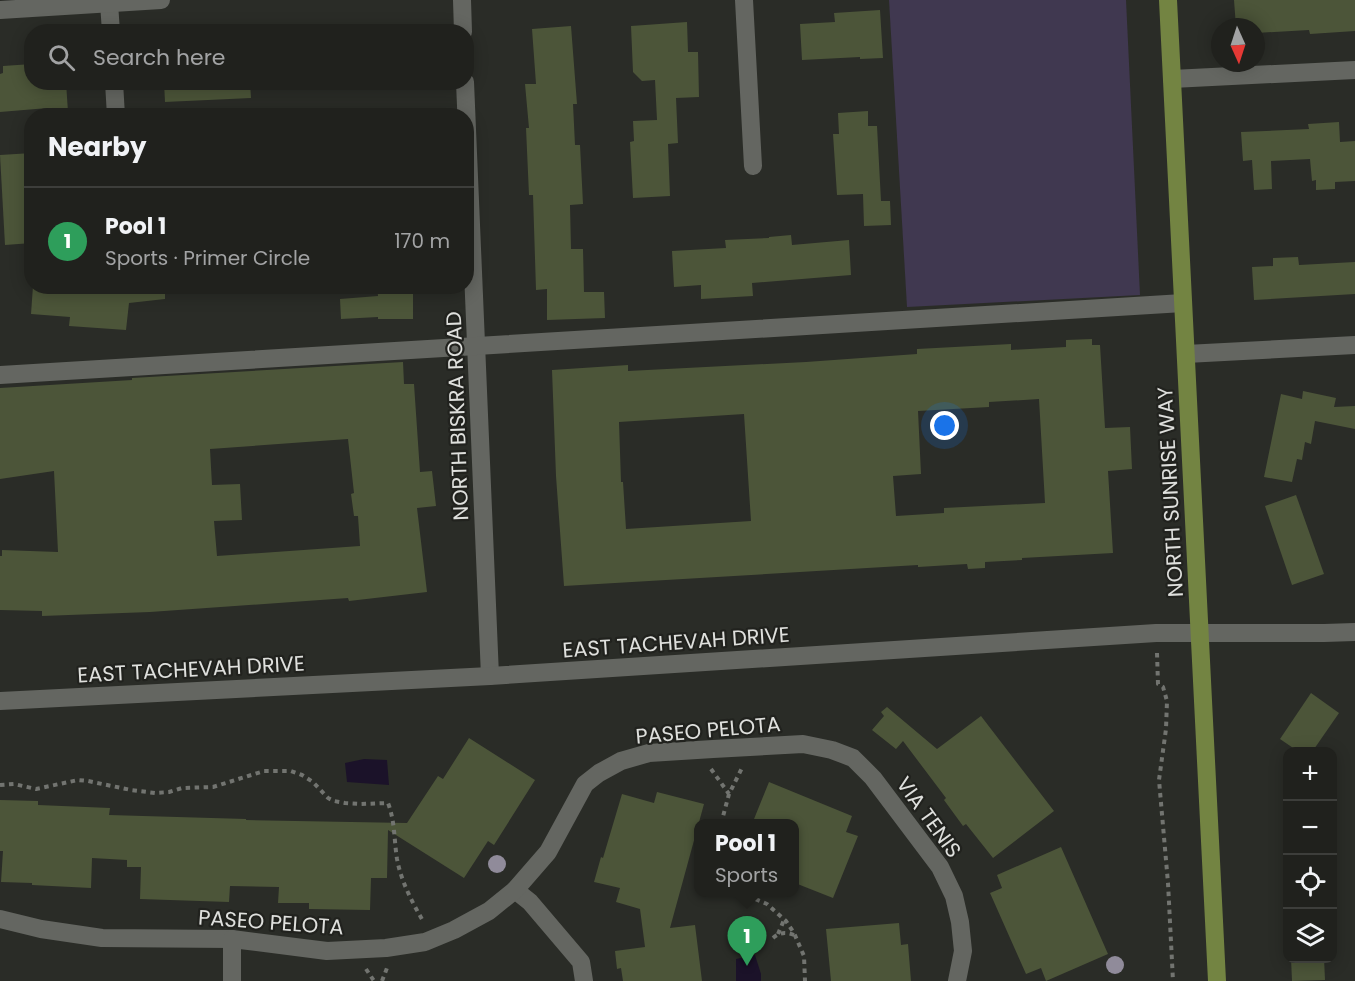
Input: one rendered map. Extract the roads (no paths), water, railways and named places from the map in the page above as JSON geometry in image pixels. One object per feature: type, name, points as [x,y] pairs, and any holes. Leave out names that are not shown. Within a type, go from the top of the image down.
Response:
[{"type":"main road","name":"NORTH SUNRISE WAY","points":[[1168,0],[1216,981]]},
{"type":"street","points":[[0,10],[161,0]]},
{"type":"street","points":[[462,0],[463,24]]},
{"type":"street","points":[[744,0],[753,166]]},
{"type":"street","points":[[109,3],[110,24]]},
{"type":"street","points":[[1172,79],[1355,70]]},
{"type":"street","points":[[114,90],[116,108]]},
{"type":"street","name":"NORTH BISKRA ROAD","points":[[465,90],[466,108]]},
{"type":"street","name":"NORTH BISKRA ROAD","points":[[474,294],[490,676]]},
{"type":"street","points":[[0,375],[1183,303]]},
{"type":"street","points":[[1186,354],[1355,345]]},
{"type":"street","name":"EAST TACHEVAH DRIVE","points":[[0,701],[490,676],[1156,633],[1355,632]]},
{"type":"street","name":"PASEO PELOTA","points":[[0,919],[41,930],[102,938],[232,939],[327,951],[386,948],[425,942],[454,930],[489,911],[515,890],[548,852],[585,784],[621,761],[649,753],[803,744],[832,750],[853,758]]},
{"type":"street","name":"VIA TENIS","points":[[853,758],[873,778],[940,867],[954,896],[963,951],[957,981]]},
{"type":"street","points":[[515,890],[530,902],[581,962],[584,981]]},
{"type":"street","points":[[232,939],[232,981]]},
{"type":"place","name":"Pool 1","points":[[747,966]]}]
